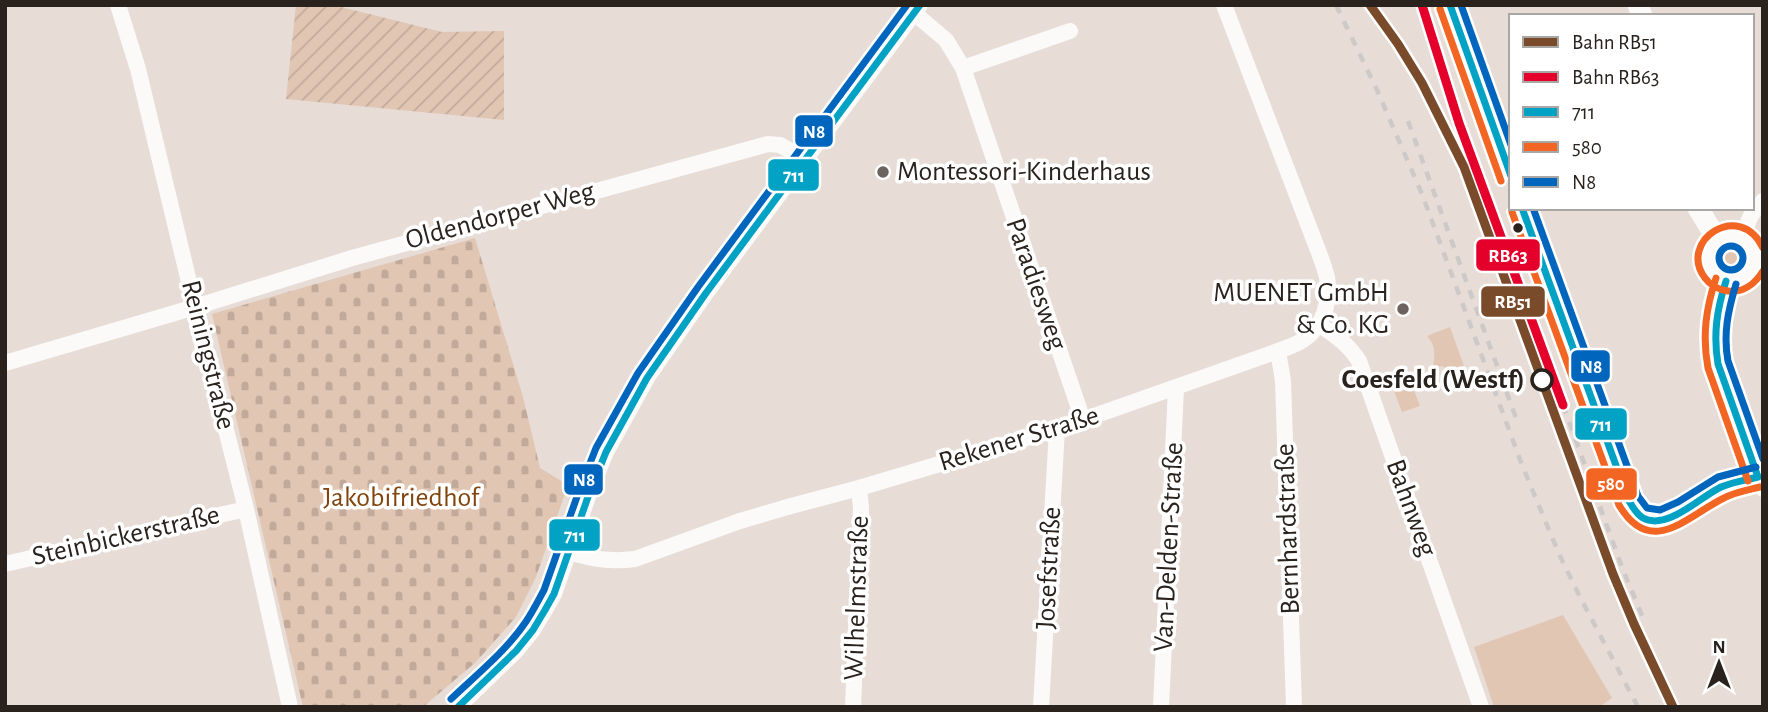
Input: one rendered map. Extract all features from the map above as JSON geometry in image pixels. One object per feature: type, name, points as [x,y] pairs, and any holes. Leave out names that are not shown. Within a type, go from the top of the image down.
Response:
[{"type":"street","name":"Reiningstraße","points":[[118,5],[138,69],[246,509],[290,707]]},
{"type":"street","points":[[1224,5],[1327,277],[1326,304],[1320,325]]},
{"type":"street","points":[[458,707],[516,651],[533,630],[554,594],[606,452],[647,379],[706,293],[917,9]]},
{"type":"street","name":"Paradiesweg","points":[[917,9],[946,40],[963,68],[1083,420]]},
{"type":"street","points":[[963,68],[1070,31]]},
{"type":"street","name":"Oldendorper Weg","points":[[5,363],[364,254],[768,144],[780,145],[805,159]]},
{"type":"street","points":[[1746,241],[1747,220],[1763,201]]},
{"type":"street","points":[[1699,210],[1718,241]]},
{"type":"street","points":[[1729,236],[1746,241],[1753,252],[1757,273],[1740,280],[1726,281],[1719,278],[1710,267],[1710,252],[1713,246],[1729,236]]},
{"type":"street","points":[[1726,281],[1716,312],[1714,346],[1763,489]]},
{"type":"street","name":"Rekener Straße","points":[[569,552],[600,560],[635,558],[740,521],[1057,429],[1278,352],[1304,340],[1320,325]]},
{"type":"street","name":"Bahnweg","points":[[1320,325],[1353,350],[1359,361],[1481,707]]},
{"type":"street","name":"Bernhardstraße","points":[[1278,352],[1283,381],[1294,707]]},
{"type":"street","name":"Van-Delden-Straße","points":[[1161,707],[1176,388]]},
{"type":"street","name":"Josefstraße","points":[[1041,707],[1057,429]]},
{"type":"street","name":"Wilhelmstraße","points":[[853,707],[861,508],[859,488]]},
{"type":"street","name":"Steinbickerstraße","points":[[5,564],[246,509]]},
{"type":"green space","points":[[296,5],[333,5],[442,32],[504,31],[504,120],[286,99]]},
{"type":"green space","name":"Jakobifriedhof","points":[[475,238],[523,397],[540,468],[568,485],[536,577],[516,617],[476,662],[423,707],[303,707],[212,314]]},
{"type":"green space","points":[[1731,247],[1739,251],[1743,259],[1739,267],[1731,271],[1723,267],[1719,259],[1723,251]]},
{"type":"green space","points":[[1450,327],[1464,366],[1452,371],[1442,366],[1433,367],[1434,350],[1427,336]]},
{"type":"green space","points":[[1410,380],[1420,406],[1402,412],[1392,386]]},
{"type":"green space","points":[[1563,615],[1612,698],[1599,707],[1494,707],[1474,647]]},
{"type":"railway","points":[[1336,5],[1377,90],[1422,194],[1522,465],[1559,554],[1638,707]]},
{"type":"railway","points":[[1408,121],[1516,418]]},
{"type":"railway","points":[[1563,405],[1644,620]]},
{"type":"rail line","name":"RB51","points":[[1370,5],[1422,83],[1464,167],[1613,574],[1673,707]]},
{"type":"rail line","name":"RB63","points":[[1422,5],[1459,123],[1563,405]]},
{"type":"transit line","name":"N8","points":[[451,699],[509,644],[533,611],[544,590],[596,448],[638,373],[698,287],[907,5]]},
{"type":"transit line","name":"711","points":[[458,707],[516,651],[545,610],[554,594],[606,452],[647,378],[706,293],[920,5]]},
{"type":"transit line","name":"711","points":[[1450,5],[1509,170]]},
{"type":"transit line","name":"N8","points":[[1461,5],[1509,139]]},
{"type":"transit line","name":"580","points":[[1440,9],[1501,181]]},
{"type":"transit line","name":"711","points":[[1523,210],[1629,501],[1637,512],[1652,521],[1673,517],[1721,487],[1758,477]]},
{"type":"transit line","name":"N8","points":[[1534,210],[1638,496],[1647,508],[1660,510],[1718,477],[1756,467]]},
{"type":"transit line","name":"580","points":[[1512,212],[1619,505],[1631,521],[1644,529],[1657,531],[1670,528],[1728,496],[1760,487]]},
{"type":"transit line","name":"580","points":[[1763,248],[1753,234],[1740,227],[1727,226],[1705,239],[1699,251],[1699,264],[1709,283],[1728,291],[1739,291],[1748,287],[1763,271]]},
{"type":"transit line","name":"N8","points":[[1731,246],[1739,250],[1743,258],[1739,266],[1731,270],[1723,266],[1719,258],[1723,250],[1731,246]]},
{"type":"transit line","name":"580","points":[[1716,278],[1706,322],[1708,368],[1748,481]]},
{"type":"transit line","name":"711","points":[[1726,281],[1717,322],[1718,364],[1758,477]]},
{"type":"transit line","name":"N8","points":[[1736,284],[1727,322],[1728,361],[1763,459]]},
{"type":"place","name":"Montessori-Kinderhaus","points":[[883,172]]},
{"type":"place","name":"MUENET GmbH & Co. KG","points":[[1403,309]]},
{"type":"place","name":"Coesfeld (Westf)","points":[[1542,380]]}]
